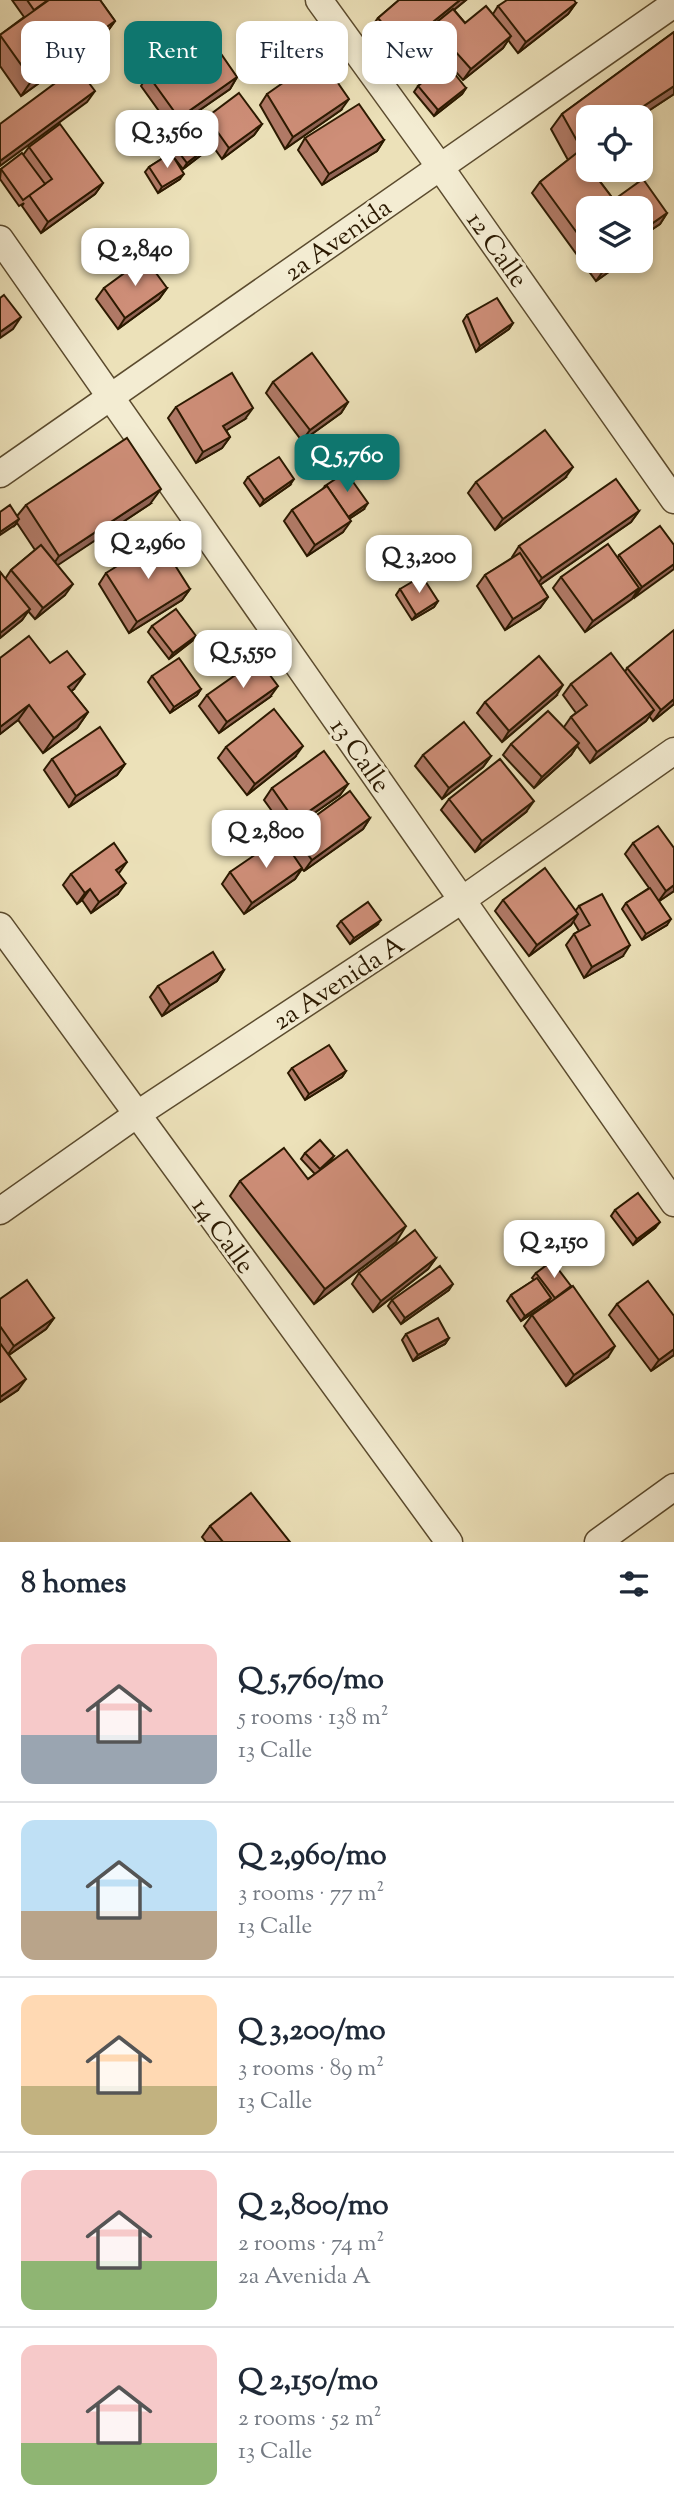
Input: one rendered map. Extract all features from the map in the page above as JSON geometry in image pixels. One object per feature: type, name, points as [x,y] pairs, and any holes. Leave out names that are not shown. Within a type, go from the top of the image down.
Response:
[{"type":"street","name":"12 Calle","points":[[319,0],[674,500]]},
{"type":"street","name":"2a Avenida","points":[[0,474],[674,4]]},
{"type":"street","name":"13 Calle","points":[[0,239],[674,1203]]},
{"type":"street","name":"2a Avenida A","points":[[0,1211],[136,1115],[462,900],[674,751]]},
{"type":"street","name":"14 Calle","points":[[0,926],[449,1542]]},
{"type":"street","points":[[598,1542],[674,1487]]},
{"type":"building","points":[[27,0],[48,0],[34,10]]},
{"type":"building","points":[[49,0],[100,0],[115,21],[110,25],[110,21],[21,21],[21,65],[0,35]]},
{"type":"building","points":[[399,0],[460,0],[434,21],[380,21],[378,18]]},
{"type":"building","points":[[507,0],[574,0],[576,3],[526,42],[498,6]]},
{"type":"building","points":[[486,6],[511,36],[471,69],[457,53],[457,21],[438,21],[453,9],[465,23]]},
{"type":"building","points":[[674,32],[674,86],[645,105],[576,105],[576,139],[562,114]]},
{"type":"building","points":[[222,55],[236,78],[179,118],[154,84],[222,84]]},
{"type":"building","points":[[457,77],[466,88],[438,110],[418,86],[457,84]]},
{"type":"building","points":[[54,84],[90,84],[95,91],[0,161],[0,124]]},
{"type":"building","points":[[281,84],[339,84],[349,99],[293,137],[267,94]]},
{"type":"building","points":[[239,93],[262,124],[229,148],[207,117]]},
{"type":"building","points":[[359,104],[384,140],[329,174],[305,138]]},
{"type":"building","points":[[194,119],[213,143],[187,163],[168,138]]},
{"type":"building","points":[[60,124],[103,183],[48,222],[29,195],[52,179],[29,147]]},
{"type":"building","points":[[22,153],[45,184],[23,200],[1,169]]},
{"type":"building","points":[[171,153],[184,174],[162,187],[149,167]]},
{"type":"building","points":[[576,154],[576,182],[600,182],[611,196],[576,196],[576,232],[540,182]]},
{"type":"building","points":[[639,182],[645,182],[667,213],[653,223],[653,196],[619,196]]},
{"type":"building","points":[[145,258],[167,288],[125,318],[104,288]]},
{"type":"building","points":[[4,295],[21,317],[0,332],[0,298]]},
{"type":"building","points":[[497,298],[513,323],[480,346],[467,315]]},
{"type":"building","points":[[312,353],[348,402],[310,430],[273,382]]},
{"type":"building","points":[[232,373],[253,408],[223,426],[230,437],[203,452],[176,407]]},
{"type":"building","points":[[545,430],[573,467],[503,519],[476,482]]},
{"type":"building","points":[[127,438],[161,489],[59,556],[26,505]]},
{"type":"building","points":[[279,457],[294,479],[264,500],[248,477]]},
{"type":"building","points":[[346,472],[368,503],[348,517],[325,486]]},
{"type":"building","points":[[616,479],[639,511],[542,578],[519,546]]},
{"type":"building","points":[[327,486],[351,521],[315,545],[292,510]]},
{"type":"building","points":[[10,505],[19,519],[0,532],[0,512]]},
{"type":"building","points":[[660,526],[674,545],[674,564],[642,587],[619,555]]},
{"type":"building","points":[[159,540],[190,589],[137,622],[106,573]]},
{"type":"building","points":[[608,544],[639,588],[593,621],[561,577]]},
{"type":"building","points":[[41,545],[73,584],[43,608],[11,570]]},
{"type":"building","points":[[520,553],[548,597],[513,619],[485,575]]},
{"type":"building","points":[[0,572],[30,609],[0,633]]},
{"type":"building","points":[[422,576],[438,601],[416,615],[400,589]]},
{"type":"building","points":[[176,609],[196,636],[173,653],[152,626]]},
{"type":"building","points":[[674,630],[674,699],[661,710],[627,668]]},
{"type":"building","points":[[29,636],[50,663],[67,651],[85,674],[68,687],[88,712],[54,738],[29,705],[0,727],[0,658]]},
{"type":"building","points":[[611,653],[654,710],[597,752],[571,717],[587,705],[571,684]]},
{"type":"building","points":[[539,656],[563,685],[509,731],[485,702]]},
{"type":"building","points":[[179,658],[201,689],[174,707],[152,676]]},
{"type":"building","points":[[258,659],[278,686],[227,722],[207,695]]},
{"type":"building","points":[[274,709],[303,746],[255,784],[226,747]]},
{"type":"building","points":[[548,711],[579,743],[542,777],[511,744]]},
{"type":"building","points":[[464,722],[491,756],[449,788],[423,755]]},
{"type":"building","points":[[100,727],[125,764],[76,796],[52,759]]},
{"type":"building","points":[[324,751],[348,784],[295,821],[272,788]]},
{"type":"building","points":[[500,759],[534,801],[482,841],[449,799]]},
{"type":"building","points":[[350,791],[370,818],[312,860],[292,833]]},
{"type":"building","points":[[658,826],[674,848],[674,885],[666,891],[633,843]]},
{"type":"building","points":[[281,837],[302,868],[252,903],[230,872]]},
{"type":"building","points":[[114,843],[127,862],[116,870],[126,883],[99,902],[90,889],[85,893],[71,874]]},
{"type":"building","points":[[545,868],[578,914],[537,945],[503,900]]},
{"type":"building","points":[[650,888],[671,919],[646,934],[626,903]]},
{"type":"building","points":[[602,894],[630,945],[592,967],[574,934],[590,925],[579,906]]},
{"type":"building","points":[[368,902],[381,920],[354,938],[341,921]]},
{"type":"building","points":[[213,952],[224,970],[170,1005],[158,986]]},
{"type":"building","points":[[329,1045],[346,1071],[309,1094],[292,1068]]},
{"type":"building","points":[[320,1140],[334,1156],[320,1169],[305,1153]]},
{"type":"building","points":[[284,1148],[308,1179],[347,1150],[406,1226],[325,1289],[240,1181]]},
{"type":"building","points":[[638,1193],[660,1222],[637,1239],[615,1210]]},
{"type":"building","points":[[415,1230],[436,1258],[381,1301],[359,1273]]},
{"type":"building","points":[[552,1261],[571,1286],[555,1298],[536,1273]]},
{"type":"building","points":[[440,1266],[453,1284],[405,1318],[392,1300]]},
{"type":"building","points":[[537,1278],[551,1298],[525,1316],[511,1295]]},
{"type":"building","points":[[27,1280],[54,1318],[14,1346],[0,1326],[0,1299]]},
{"type":"building","points":[[648,1281],[674,1316],[674,1349],[659,1360],[617,1304]]},
{"type":"building","points":[[573,1286],[615,1346],[574,1375],[532,1315]]},
{"type":"building","points":[[438,1318],[449,1338],[418,1355],[406,1334]]},
{"type":"building","points":[[0,1343],[26,1379],[0,1397]]},
{"type":"building","points":[[251,1493],[290,1542],[223,1542],[210,1526]]}]
